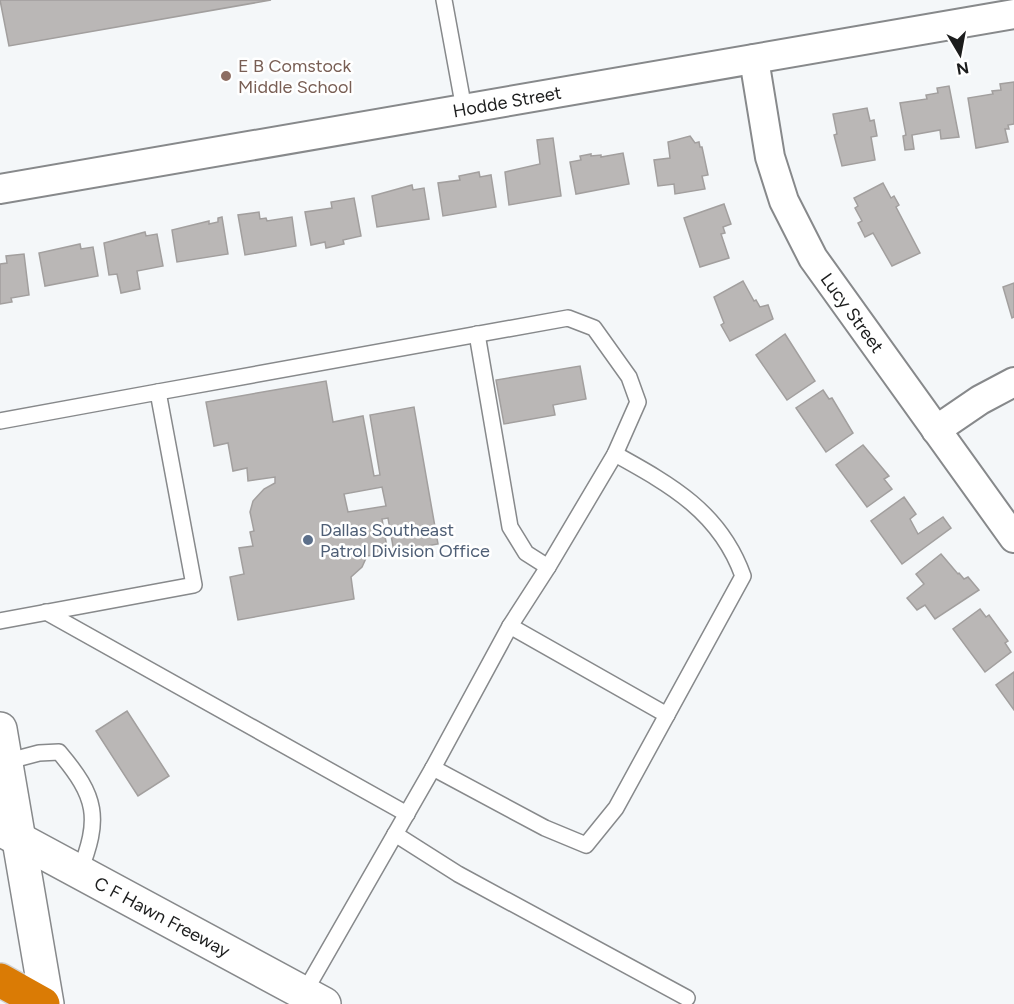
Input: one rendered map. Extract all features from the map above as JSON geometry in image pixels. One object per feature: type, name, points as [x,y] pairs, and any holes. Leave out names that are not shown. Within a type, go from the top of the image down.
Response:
[{"type":"highway","points":[[0,980],[45,1004]]},
{"type":"main road","points":[[0,729],[5,762],[10,835],[39,954],[45,1004]]},
{"type":"main road","name":"C F Hawn Freeway","points":[[10,835],[314,998]]},
{"type":"street","name":"Hodde Street","points":[[0,189],[1014,14]]},
{"type":"street","name":"Lucy Street","points":[[754,59],[770,157],[784,201],[813,258],[1014,538]]},
{"type":"street","points":[[936,430],[980,400],[1014,382]]},
{"type":"lane","points":[[444,0],[464,109]]},
{"type":"lane","points":[[0,421],[568,318],[594,328],[628,376],[638,402],[615,454],[510,626],[395,834],[314,998]]},
{"type":"lane","points":[[477,334],[510,527],[526,553],[548,567]]},
{"type":"lane","points":[[0,621],[194,585],[158,392]]},
{"type":"lane","points":[[433,768],[545,828],[586,845],[601,830],[616,808],[743,576],[734,552],[718,527],[667,483],[615,454]]},
{"type":"lane","points":[[46,612],[407,814]]},
{"type":"lane","points":[[510,626],[667,715]]},
{"type":"lane","points":[[5,762],[39,753],[59,752],[82,780],[94,814],[92,841],[79,873]]},
{"type":"lane","points":[[395,834],[458,874],[687,998]]},
{"type":"building","points":[[0,0],[271,0],[9,46]]},
{"type":"building","points":[[1014,82],[1014,124],[1008,125],[1009,129],[1005,129],[1008,142],[976,148],[968,98],[993,94],[992,91],[1001,90],[1000,84]]},
{"type":"building","points":[[949,86],[959,137],[941,139],[940,130],[912,135],[914,149],[905,150],[903,136],[906,135],[900,103],[927,99],[926,95],[938,93],[937,88]]},
{"type":"building","points":[[867,108],[870,121],[874,120],[877,136],[871,137],[875,160],[842,166],[834,135],[837,134],[833,114]]},
{"type":"building","points":[[690,136],[702,147],[708,175],[702,176],[705,189],[675,194],[674,184],[658,186],[654,160],[670,158],[668,142]]},
{"type":"building","points":[[553,138],[561,196],[509,205],[505,172],[540,164],[537,140]]},
{"type":"building","points":[[623,153],[629,184],[576,194],[570,162],[581,160],[580,156],[591,154],[591,156],[601,155],[601,157]]},
{"type":"building","points":[[479,172],[480,177],[491,175],[496,207],[443,216],[438,183],[460,180],[459,176]]},
{"type":"building","points":[[883,183],[891,198],[894,196],[899,205],[896,207],[920,253],[892,266],[873,233],[865,237],[858,223],[862,221],[855,208],[858,206],[854,198]]},
{"type":"building","points":[[412,185],[413,190],[424,188],[429,219],[377,227],[372,196]]},
{"type":"building","points":[[354,198],[361,236],[343,240],[344,244],[326,248],[325,242],[311,245],[305,212],[332,208],[331,202]]},
{"type":"building","points":[[724,204],[731,224],[723,227],[725,233],[721,234],[729,258],[700,267],[684,218]]},
{"type":"building","points":[[259,212],[260,219],[266,218],[267,221],[292,217],[296,246],[245,255],[238,215]]},
{"type":"building","points":[[222,217],[228,254],[177,262],[172,230],[209,221],[209,224],[218,222],[218,218]]},
{"type":"building","points":[[145,232],[146,236],[157,234],[163,266],[137,271],[140,289],[121,293],[117,274],[109,275],[104,243]]},
{"type":"building","points":[[80,244],[81,249],[93,247],[98,276],[45,286],[39,253]]},
{"type":"building","points":[[24,254],[29,295],[11,298],[12,302],[0,304],[0,264],[7,263],[6,256]]},
{"type":"building","points":[[743,281],[760,307],[768,305],[773,319],[730,341],[721,325],[724,323],[714,297]]},
{"type":"building","points":[[1014,283],[1014,317],[1012,318],[1003,287]]},
{"type":"building","points":[[785,334],[815,381],[787,400],[756,355]]},
{"type":"building","points":[[580,366],[586,399],[553,405],[555,415],[504,424],[496,380]]},
{"type":"building","points":[[326,381],[333,422],[363,416],[374,476],[380,475],[370,415],[414,407],[438,544],[394,552],[388,518],[382,519],[388,553],[367,556],[362,567],[351,577],[354,599],[238,620],[230,577],[244,574],[239,548],[253,546],[250,532],[254,531],[250,512],[253,501],[264,489],[275,483],[275,477],[248,481],[247,468],[233,471],[228,443],[214,446],[206,402]],"holes":[[[382,487],[386,506],[348,512],[344,494]]]},
{"type":"building","points":[[823,390],[829,399],[832,398],[853,433],[826,452],[796,408]]},
{"type":"building","points":[[863,445],[889,476],[884,479],[892,489],[867,507],[836,465]]},
{"type":"building","points":[[904,497],[916,514],[910,519],[918,534],[943,517],[951,528],[902,564],[871,521]]},
{"type":"building","points":[[941,554],[958,574],[964,579],[968,577],[979,590],[935,619],[925,605],[917,610],[907,598],[924,584],[916,574]]},
{"type":"building","points":[[980,609],[986,617],[989,615],[1008,641],[1005,643],[1011,652],[985,672],[953,629]]},
{"type":"building","points":[[1014,672],[1014,710],[996,685]]},
{"type":"building","points":[[127,711],[169,776],[138,796],[96,731]]},
{"type":"place","name":"E B Comstock Middle School","points":[[226,76]]},
{"type":"place","name":"Dallas Southeast Patrol Division Office","points":[[308,540]]}]
